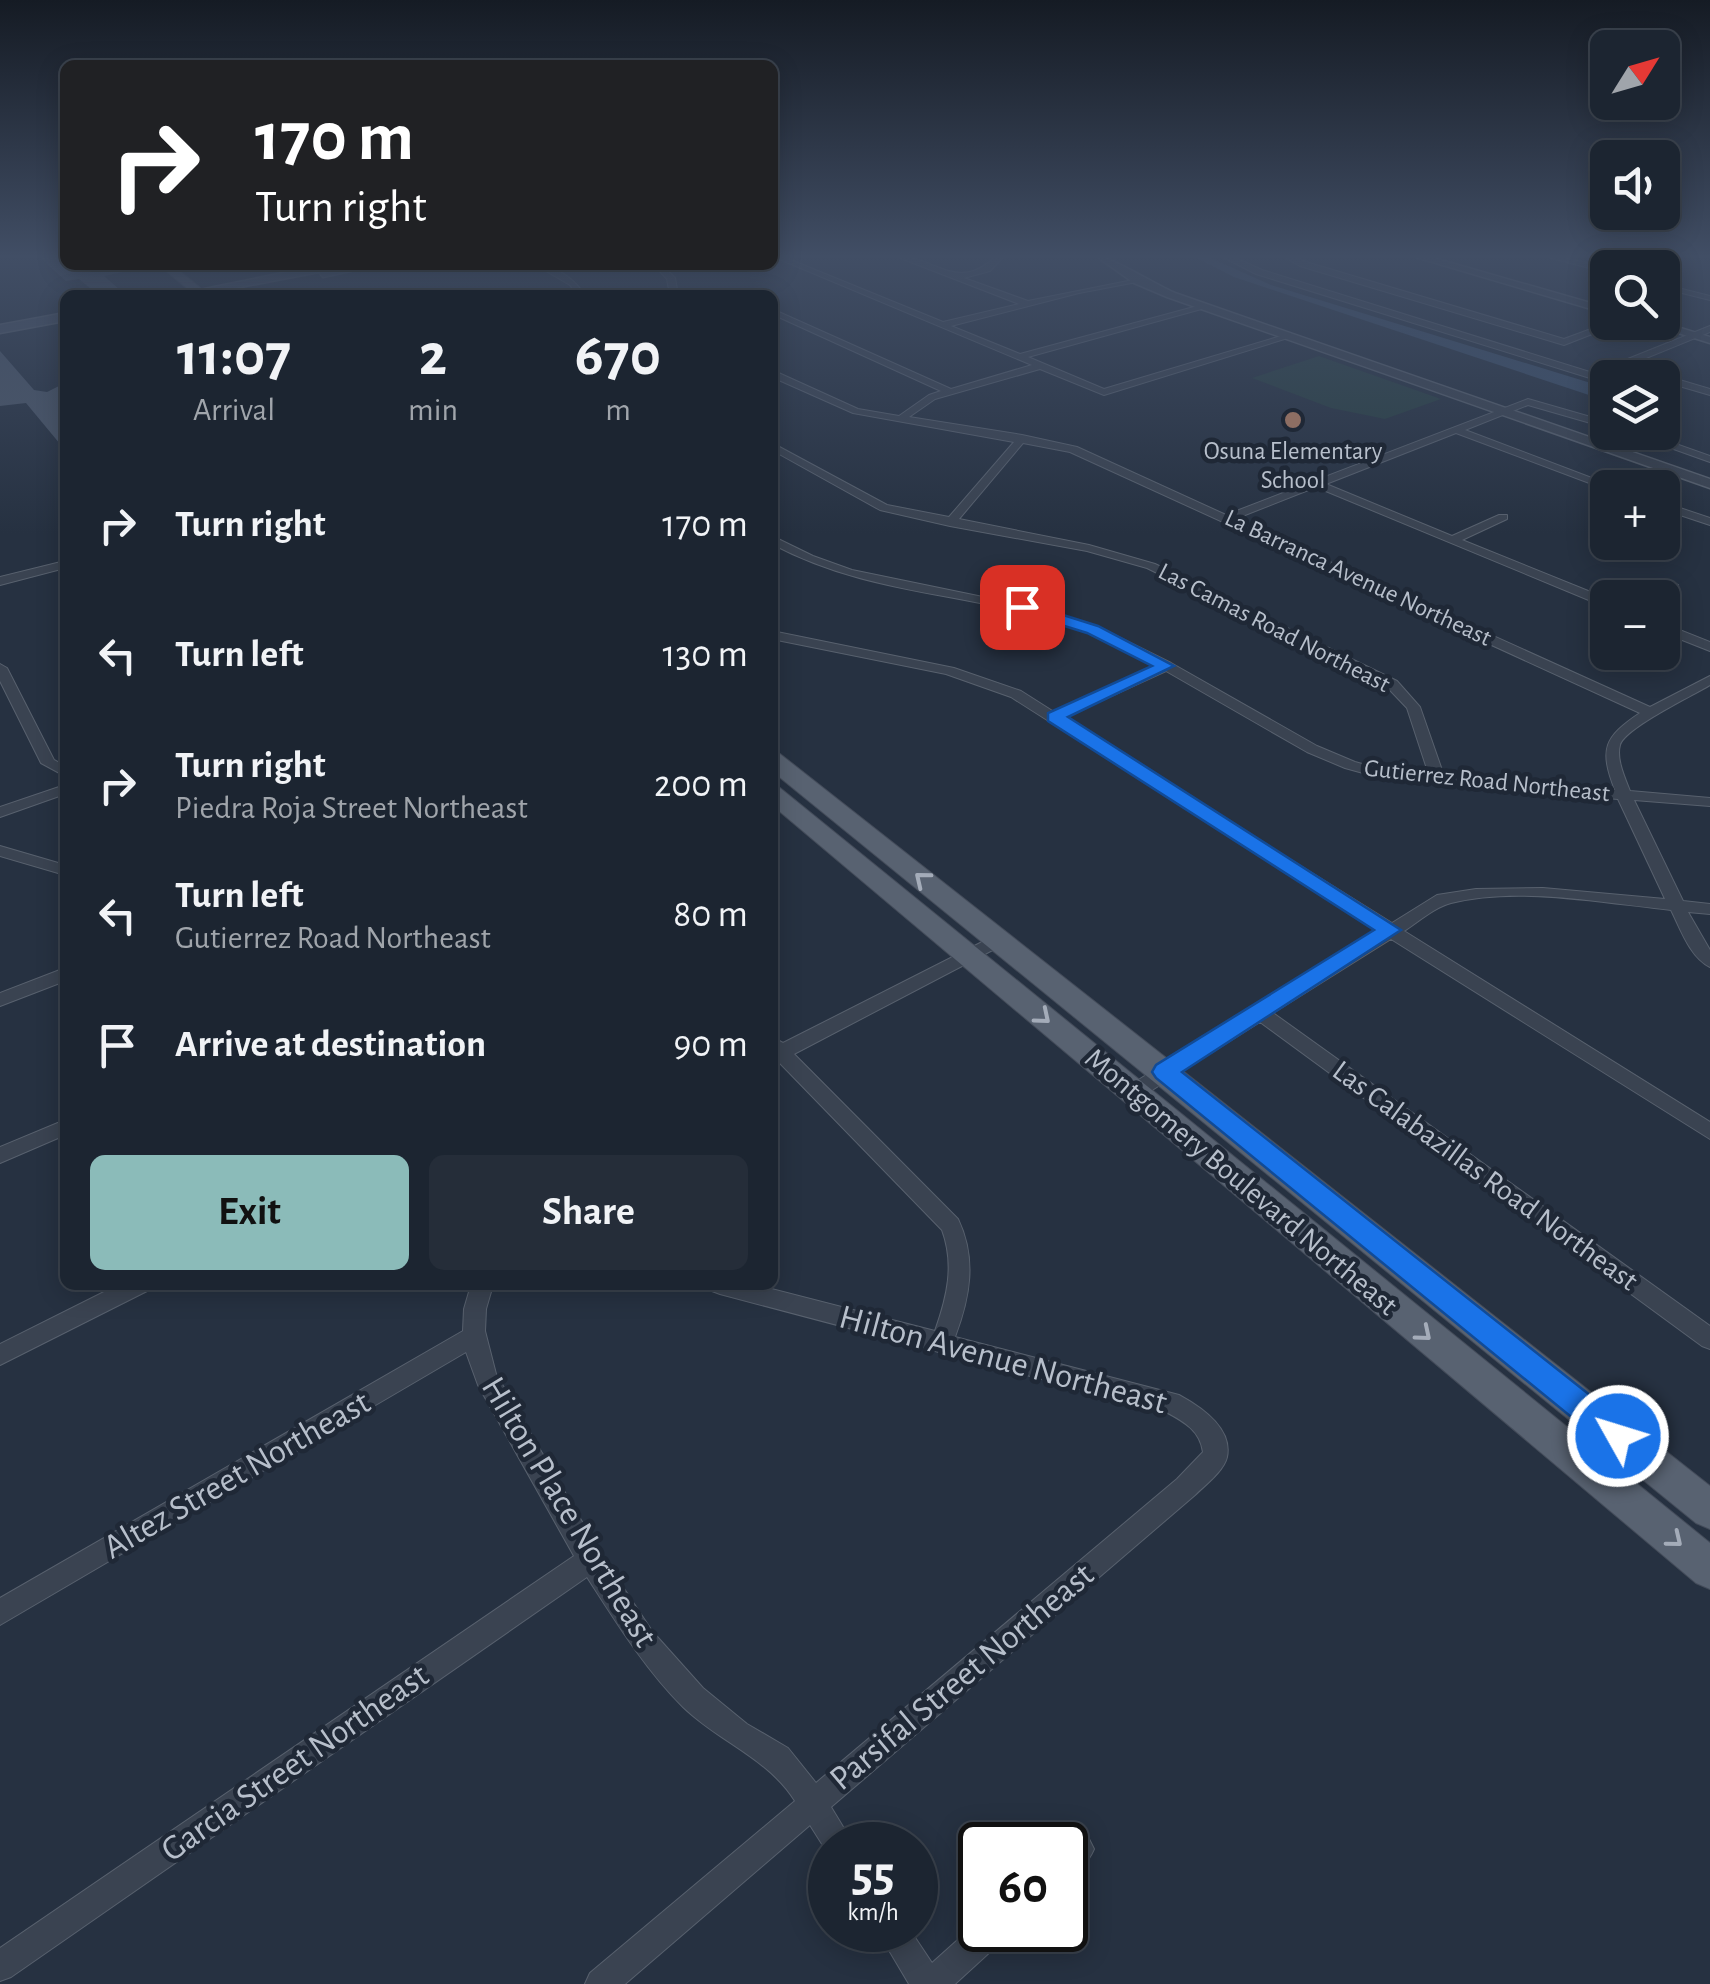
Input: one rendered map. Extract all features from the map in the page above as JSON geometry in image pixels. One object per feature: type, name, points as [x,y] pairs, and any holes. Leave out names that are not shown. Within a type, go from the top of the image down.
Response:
[{"type":"main road","name":"Montgomery Boulevard Northeast","points":[[778,763],[1710,1510]]},
{"type":"main road","name":"Montgomery Boulevard Northeast","points":[[778,799],[1710,1569]]},
{"type":"street","points":[[855,349],[950,392]]},
{"type":"street","points":[[999,349],[1104,392],[1244,349]]},
{"type":"street","points":[[1019,357],[1049,349]]},
{"type":"street","points":[[1325,349],[1710,484]]},
{"type":"street","points":[[1505,349],[1590,375]]},
{"type":"street","points":[[1633,360],[1661,349]]},
{"type":"street","points":[[900,419],[916,404],[1040,366]]},
{"type":"street","name":"La Barranca Avenue Northeast","points":[[778,376],[842,406],[1072,448],[1653,714]]},
{"type":"street","points":[[1680,383],[1710,392]]},
{"type":"street","points":[[1227,518],[1534,401],[1590,418]]},
{"type":"street","points":[[1453,430],[1590,479]]},
{"type":"street","points":[[950,522],[1022,438]]},
{"type":"street","name":"Las Camas Road Northeast","points":[[778,449],[884,508],[1089,548],[1152,566],[1376,676],[1392,684],[1414,707],[1438,779]]},
{"type":"street","points":[[1680,449],[1710,459]]},
{"type":"street","points":[[1315,484],[1590,597]]},
{"type":"street","points":[[1680,511],[1710,522]]},
{"type":"street","points":[[1452,540],[1502,517]]},
{"type":"street","name":"Gutierrez Road Northeast","points":[[778,542],[806,559],[839,572],[996,601],[1067,620],[1118,640],[1336,761],[1390,776],[1710,802]]},
{"type":"street","points":[[0,580],[60,565]]},
{"type":"street","points":[[1680,634],[1710,647]]},
{"type":"street","points":[[778,636],[972,676],[1016,694],[1710,1132]]},
{"type":"street","points":[[1054,717],[1166,666]]},
{"type":"street","points":[[0,668],[48,763],[60,769]]},
{"type":"street","points":[[1710,680],[1613,742],[1609,758],[1622,794],[1710,962]]},
{"type":"street","points":[[0,812],[60,791]]},
{"type":"street","points":[[0,851],[60,869]]},
{"type":"street","points":[[1134,1092],[1443,900],[1472,894],[1524,892],[1710,909]]},
{"type":"street","points":[[778,1048],[998,940]]},
{"type":"street","points":[[0,1000],[60,976]]},
{"type":"street","name":"Las Calabazillas Road Northeast","points":[[1260,1013],[1710,1340]]},
{"type":"street","points":[[778,1049],[951,1225],[960,1245],[962,1276],[942,1342]]},
{"type":"street","points":[[0,1155],[60,1129]]},
{"type":"street","points":[[0,1355],[129,1290]]},
{"type":"street","name":"Hilton Place Northeast","points":[[481,1290],[473,1337],[486,1378],[590,1560],[664,1667],[736,1734],[778,1758],[824,1822]]},
{"type":"street","name":"Hilton Avenue Northeast","points":[[739,1290],[1171,1403],[1198,1417],[1214,1434],[1216,1456],[1186,1487]]},
{"type":"street","name":"Altez Street Northeast","points":[[0,1612],[473,1337]]},
{"type":"street","name":"Parsifal Street Northeast","points":[[602,1984],[1186,1487]]},
{"type":"street","name":"Garcia Street Northeast","points":[[0,1966],[590,1560]]},
{"type":"street","points":[[907,1952],[929,1984],[965,1952]]},
{"type":"green space","points":[[1319,356],[1441,399],[1385,419],[1331,408],[1252,378]]},
{"type":"water","points":[[1449,349],[1478,349],[1590,383],[1590,395]]},
{"type":"building","points":[[0,351],[34,390],[47,392],[60,386],[60,444],[26,403],[0,406]]},
{"type":"place","name":"Osuna Elementary School","points":[[1293,420]]},
{"type":"route","points":[[1022,607],[1092,629],[1166,666],[1054,717],[1390,930],[1164,1072],[1618,1436]]}]
